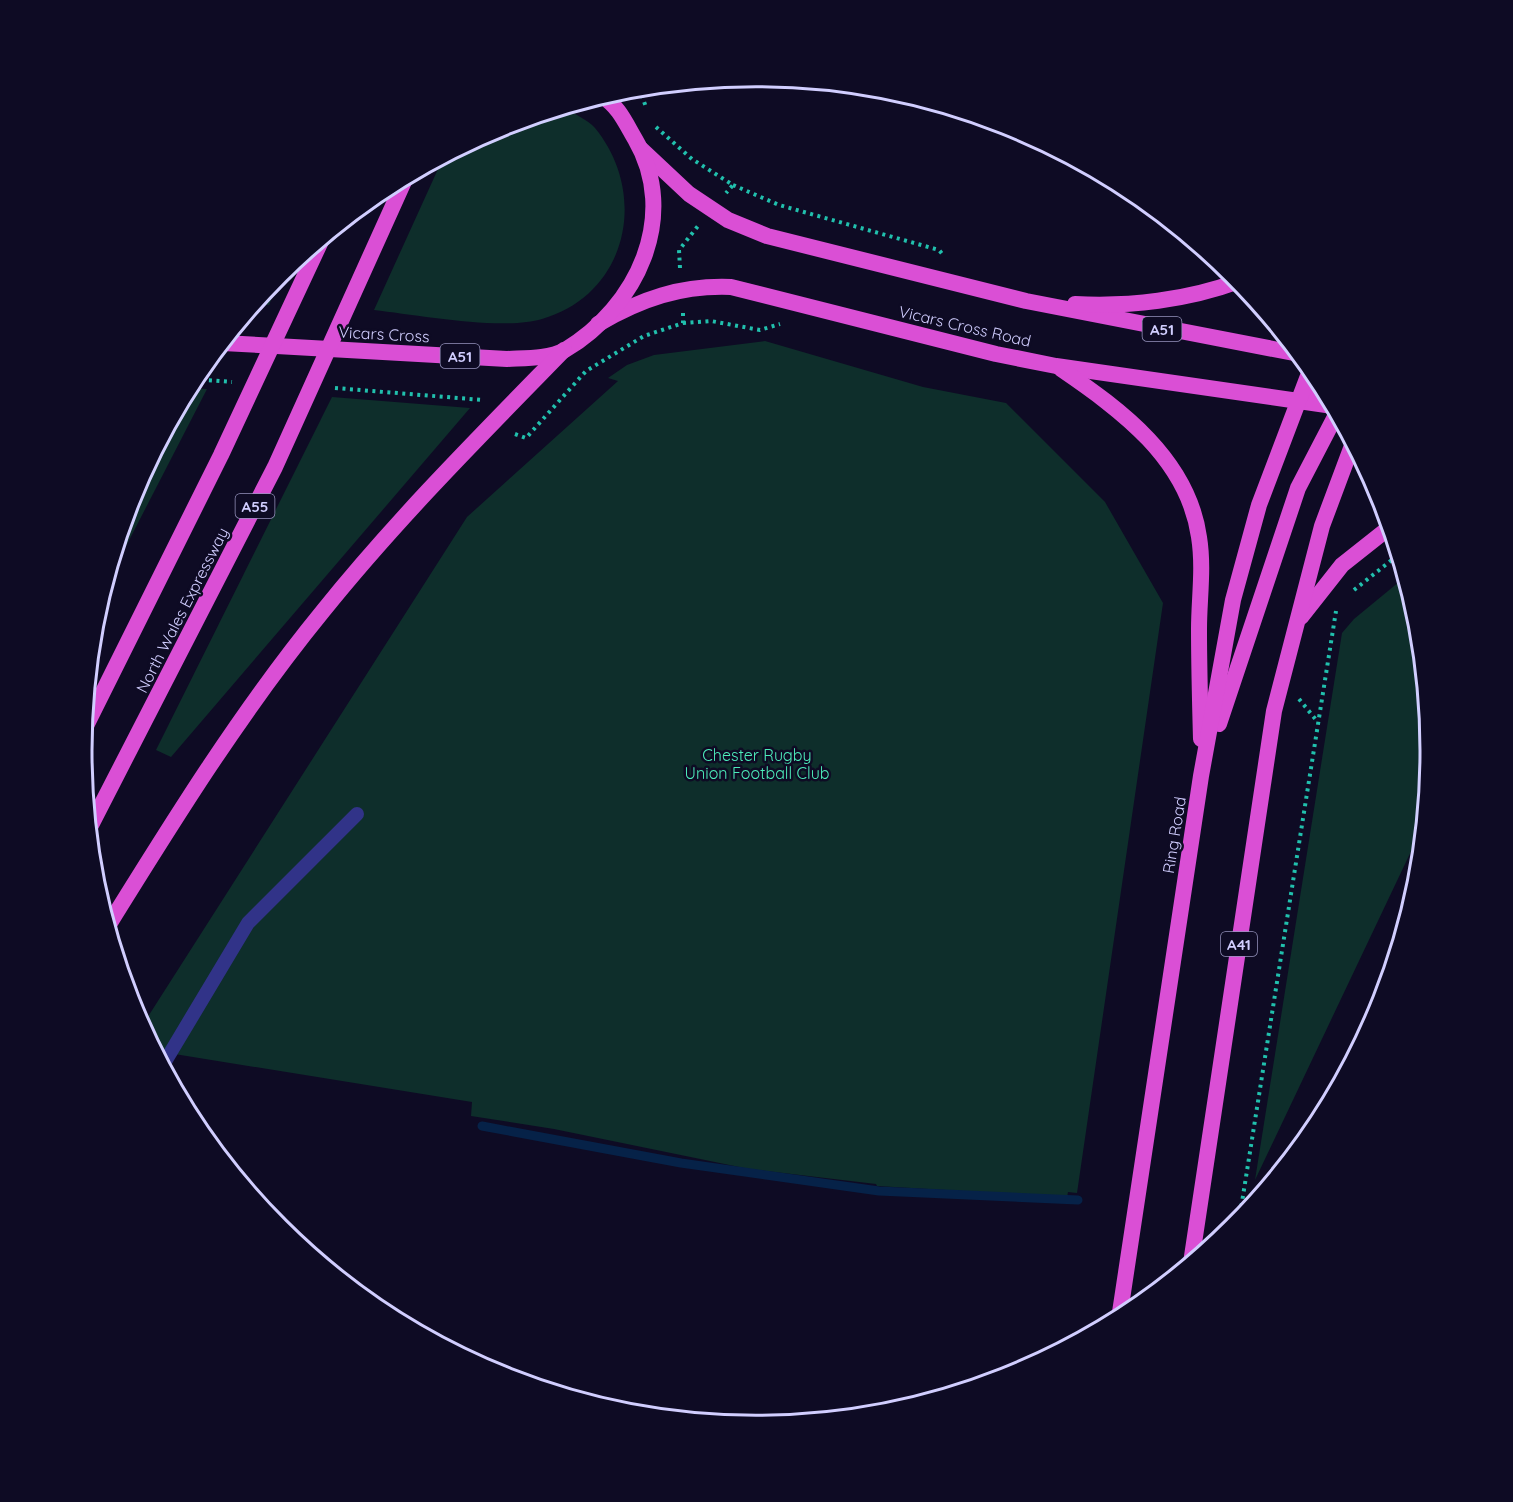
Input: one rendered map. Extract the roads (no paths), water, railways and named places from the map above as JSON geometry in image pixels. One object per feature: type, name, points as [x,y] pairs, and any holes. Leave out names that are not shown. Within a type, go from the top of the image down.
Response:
[{"type":"highway","name":"Vicars Cross","points":[[232,344],[507,359],[535,358],[564,350],[598,324],[625,297],[640,272],[648,250],[653,224],[653,195],[649,171],[641,149],[613,103]]},
{"type":"highway","name":"A51","points":[[641,149],[689,194],[728,220],[767,236],[1026,302],[1286,352]]},
{"type":"highway","name":"North Wales Expressway","points":[[96,815],[274,467],[399,192]]},
{"type":"highway","name":"North Wales Expressway","points":[[94,710],[221,455],[314,257]]},
{"type":"highway","points":[[1026,302],[1135,303],[1175,298],[1229,284]]},
{"type":"highway","name":"Vicars Cross Road","points":[[598,324],[628,307],[659,294],[704,286],[731,287],[996,354],[1056,366],[1323,405]]},
{"type":"highway","points":[[114,917],[193,789],[258,695],[323,611],[399,521],[564,350]]},
{"type":"highway","points":[[1056,366],[1098,395],[1154,445],[1171,467],[1194,513],[1202,565],[1199,627],[1201,776]]},
{"type":"highway","name":"Ring Road","points":[[1121,1305],[1201,776],[1233,600],[1259,505],[1307,379]]},
{"type":"highway","points":[[1299,403],[1314,390]]},
{"type":"highway","points":[[1201,776],[1298,488],[1333,421]]},
{"type":"highway","name":"A41","points":[[1193,1251],[1274,711],[1294,626],[1322,526],[1350,452]]},
{"type":"highway","points":[[1294,626],[1325,583],[1342,565],[1383,533]]},
{"type":"lane","points":[[168,1058],[248,923],[357,814]]},
{"type":"waterway","points":[[482,1126],[681,1163],[879,1191],[1078,1200]]},
{"type":"park label","name":"Chester Rugby Union Football Club","points":[[757,764]]}]
